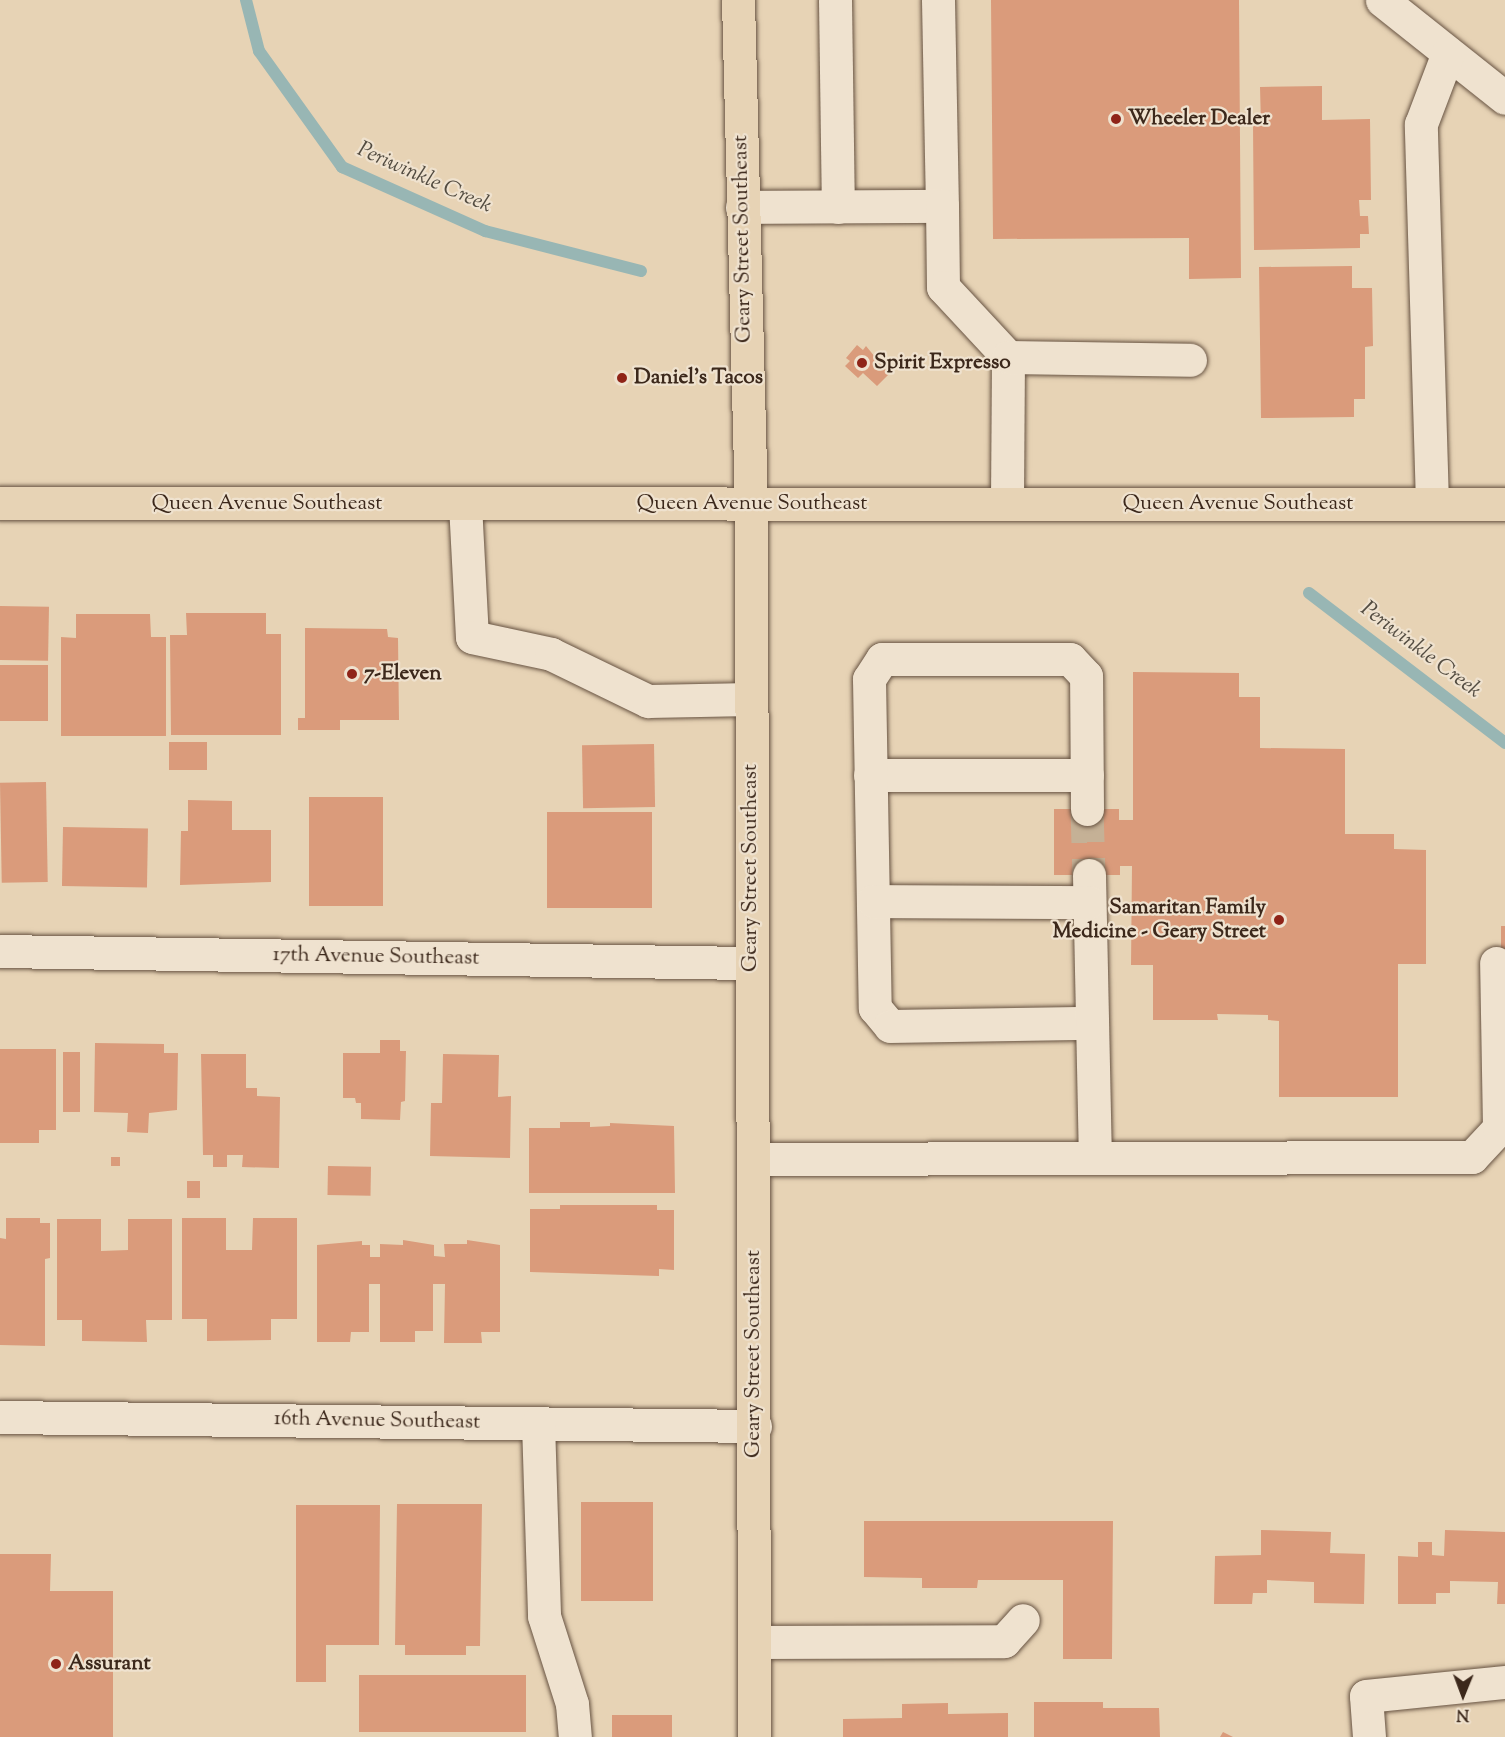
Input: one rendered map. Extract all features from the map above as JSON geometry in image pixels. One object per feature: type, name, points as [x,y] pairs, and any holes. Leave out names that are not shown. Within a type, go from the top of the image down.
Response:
[{"type":"main road","name":"Geary Street Southeast","points":[[738,0],[751,505],[754,1737]]},
{"type":"main road","name":"Queen Avenue Southeast","points":[[0,503],[1505,504]]},
{"type":"street","points":[[835,0],[838,207]]},
{"type":"street","points":[[938,0],[943,287],[1008,357],[1007,504]]},
{"type":"street","points":[[1403,6],[1448,53],[1505,98]]},
{"type":"street","points":[[1432,503],[1420,124],[1448,53]]},
{"type":"street","points":[[742,207],[942,206]]},
{"type":"street","points":[[1008,357],[1190,360]]},
{"type":"street","points":[[465,504],[472,637],[551,654],[648,701],[751,699]]},
{"type":"street","points":[[1087,809],[1086,676],[1070,659],[882,659],[869,679],[875,1008],[890,1026],[1092,1023]]},
{"type":"street","points":[[870,775],[1087,775]]},
{"type":"street","points":[[873,901],[1089,888],[1095,1158]]},
{"type":"street","name":"17th Avenue Southeast","points":[[0,951],[751,963]]},
{"type":"street","points":[[753,1159],[1472,1157],[1498,1128],[1496,963]]},
{"type":"street","name":"16th Avenue Southeast","points":[[0,1417],[754,1425]]},
{"type":"street","points":[[538,1423],[544,1616],[572,1704],[575,1737]]},
{"type":"street","points":[[754,1642],[1004,1641],[1023,1620]]},
{"type":"street","points":[[1369,1737],[1366,1696],[1505,1682]]},
{"type":"building","name":"Wheeler Dealer","points":[[991,0],[1239,0],[1241,278],[1189,279],[1189,238],[993,239]]},
{"type":"building","points":[[1322,86],[1322,120],[1370,119],[1371,200],[1359,200],[1360,216],[1368,216],[1369,234],[1360,234],[1360,248],[1254,250],[1253,125],[1261,125],[1260,87]]},
{"type":"building","points":[[1352,266],[1352,288],[1372,288],[1373,346],[1365,347],[1365,399],[1354,399],[1354,417],[1261,418],[1259,267]]},
{"type":"building","name":"Spirit Expresso","points":[[857,345],[863,350],[866,346],[889,374],[877,386],[863,373],[858,378],[845,366],[850,361],[846,358]]},
{"type":"building","points":[[0,606],[49,607],[48,661],[0,660]]},
{"type":"building","points":[[186,613],[266,613],[266,634],[281,634],[281,735],[171,735],[170,635],[187,635]]},
{"type":"building","points":[[76,614],[150,614],[151,637],[166,637],[166,736],[61,736],[61,637],[76,638]]},
{"type":"building","name":"7-Eleven","points":[[305,628],[387,629],[388,637],[398,638],[399,720],[340,720],[340,730],[298,730],[298,718],[305,718]]},
{"type":"building","points":[[0,665],[48,665],[48,721],[0,721]]},
{"type":"building","name":"Samaritan Family Medicine - Geary Street","points":[[1133,672],[1239,673],[1239,697],[1260,697],[1260,748],[1345,749],[1345,834],[1394,834],[1394,849],[1426,850],[1426,964],[1398,964],[1398,1097],[1279,1097],[1279,1021],[1268,1020],[1268,1015],[1217,1014],[1218,1020],[1153,1020],[1153,965],[1131,965],[1132,866],[1120,866],[1120,875],[1054,875],[1054,809],[1119,809],[1119,820],[1133,820]]},
{"type":"building","points":[[169,742],[207,742],[207,770],[169,770]]},
{"type":"building","points":[[654,744],[655,807],[583,808],[582,745]]},
{"type":"building","points":[[46,782],[48,882],[2,883],[0,783]]},
{"type":"building","points":[[309,797],[383,797],[383,906],[309,906]]},
{"type":"building","points":[[188,800],[232,801],[232,830],[271,830],[271,882],[180,885],[181,831],[188,831]]},
{"type":"building","points":[[547,812],[652,812],[652,908],[547,908]]},
{"type":"building","points":[[63,827],[148,828],[147,887],[62,886]]},
{"type":"building","points":[[1501,926],[1505,926],[1505,964],[1501,964]]},
{"type":"building","points":[[380,1040],[400,1040],[400,1051],[406,1051],[405,1101],[401,1102],[400,1120],[361,1119],[361,1103],[356,1103],[355,1098],[343,1098],[343,1053],[380,1053]]},
{"type":"building","points":[[95,1043],[164,1044],[164,1053],[178,1053],[177,1110],[149,1113],[148,1133],[127,1132],[128,1113],[94,1112]]},
{"type":"building","points":[[0,1049],[56,1049],[56,1130],[39,1130],[39,1143],[0,1143]]},
{"type":"building","points":[[63,1052],[80,1052],[80,1112],[63,1112]]},
{"type":"building","points":[[201,1054],[246,1054],[246,1088],[257,1088],[257,1096],[280,1097],[279,1168],[242,1167],[243,1155],[227,1155],[227,1167],[213,1167],[213,1155],[203,1155]]},
{"type":"building","points":[[443,1054],[499,1055],[498,1097],[511,1096],[510,1158],[430,1156],[431,1103],[442,1103]]},
{"type":"building","points":[[560,1122],[590,1122],[590,1127],[610,1126],[610,1123],[674,1126],[675,1193],[529,1193],[529,1128],[560,1128]]},
{"type":"building","points":[[111,1157],[120,1157],[120,1166],[111,1166]]},
{"type":"building","points":[[328,1166],[371,1167],[370,1196],[327,1195]]},
{"type":"building","points":[[187,1181],[200,1181],[200,1198],[187,1198]]},
{"type":"building","points":[[560,1205],[657,1205],[657,1210],[674,1210],[674,1270],[659,1269],[659,1276],[530,1272],[530,1209],[560,1209]]},
{"type":"building","points":[[6,1218],[40,1218],[40,1223],[50,1223],[50,1258],[45,1259],[45,1346],[0,1345],[0,1238],[6,1239]]},
{"type":"building","points":[[182,1218],[226,1218],[226,1250],[252,1250],[253,1218],[297,1218],[297,1319],[271,1319],[271,1340],[207,1341],[207,1319],[182,1319]]},
{"type":"building","points":[[57,1219],[101,1219],[101,1251],[128,1250],[128,1219],[172,1219],[172,1320],[146,1320],[147,1342],[82,1341],[82,1320],[57,1320]]},
{"type":"building","points":[[403,1240],[434,1245],[434,1256],[445,1257],[444,1244],[467,1244],[467,1240],[500,1245],[500,1332],[481,1332],[482,1343],[444,1343],[445,1284],[433,1284],[433,1331],[415,1331],[415,1342],[380,1342],[380,1284],[369,1284],[369,1332],[351,1332],[350,1342],[317,1342],[317,1245],[362,1241],[362,1245],[370,1245],[370,1257],[380,1257],[380,1244],[403,1245]]},
{"type":"building","points":[[581,1502],[653,1502],[653,1601],[581,1601]]},
{"type":"building","points":[[397,1504],[482,1504],[480,1646],[466,1646],[466,1655],[405,1655],[405,1645],[395,1645]]},
{"type":"building","points":[[296,1505],[380,1505],[379,1645],[326,1645],[326,1682],[296,1682]]},
{"type":"building","points":[[864,1521],[1113,1521],[1112,1659],[1063,1659],[1063,1580],[978,1580],[977,1588],[922,1588],[922,1578],[864,1577]]},
{"type":"building","points":[[1261,1530],[1331,1532],[1330,1553],[1365,1554],[1364,1604],[1314,1603],[1314,1582],[1267,1580],[1267,1593],[1253,1593],[1252,1604],[1214,1604],[1215,1556],[1261,1555]]},
{"type":"building","points":[[1445,1530],[1505,1532],[1505,1604],[1497,1604],[1498,1582],[1450,1581],[1450,1593],[1436,1593],[1436,1604],[1398,1604],[1398,1556],[1418,1557],[1418,1542],[1432,1542],[1432,1555],[1444,1556]]},
{"type":"building","name":"Assurant","points":[[0,1554],[51,1554],[50,1591],[113,1591],[113,1737],[0,1737]]},
{"type":"building","points":[[359,1675],[526,1675],[526,1732],[359,1732]]},
{"type":"building","points":[[1034,1702],[1103,1702],[1103,1708],[1159,1708],[1160,1737],[1034,1737]]},
{"type":"building","points":[[948,1703],[948,1714],[1008,1713],[1008,1737],[843,1737],[843,1719],[902,1718],[902,1704]]},
{"type":"building","points":[[612,1715],[672,1715],[672,1737],[612,1737]]},
{"type":"building","points":[[1223,1732],[1233,1737],[1220,1737]]},
{"type":"waterway","name":"Periwinkle Creek","points":[[246,0],[259,51],[342,167],[485,231],[641,271]]},
{"type":"waterway","name":"Periwinkle Creek","points":[[1309,593],[1505,743]]},
{"type":"tunnel","points":[[1087,809],[1089,875]]},
{"type":"place","name":"Wheeler Dealer","points":[[1116,119]]},
{"type":"place","name":"Spirit Expresso","points":[[862,363]]},
{"type":"place","name":"Daniel's Tacos","points":[[622,378]]},
{"type":"place","name":"7-Eleven","points":[[352,674]]},
{"type":"place","name":"Samaritan Family Medicine - Geary Street","points":[[1279,920]]},
{"type":"place","name":"Assurant","points":[[56,1664]]}]
